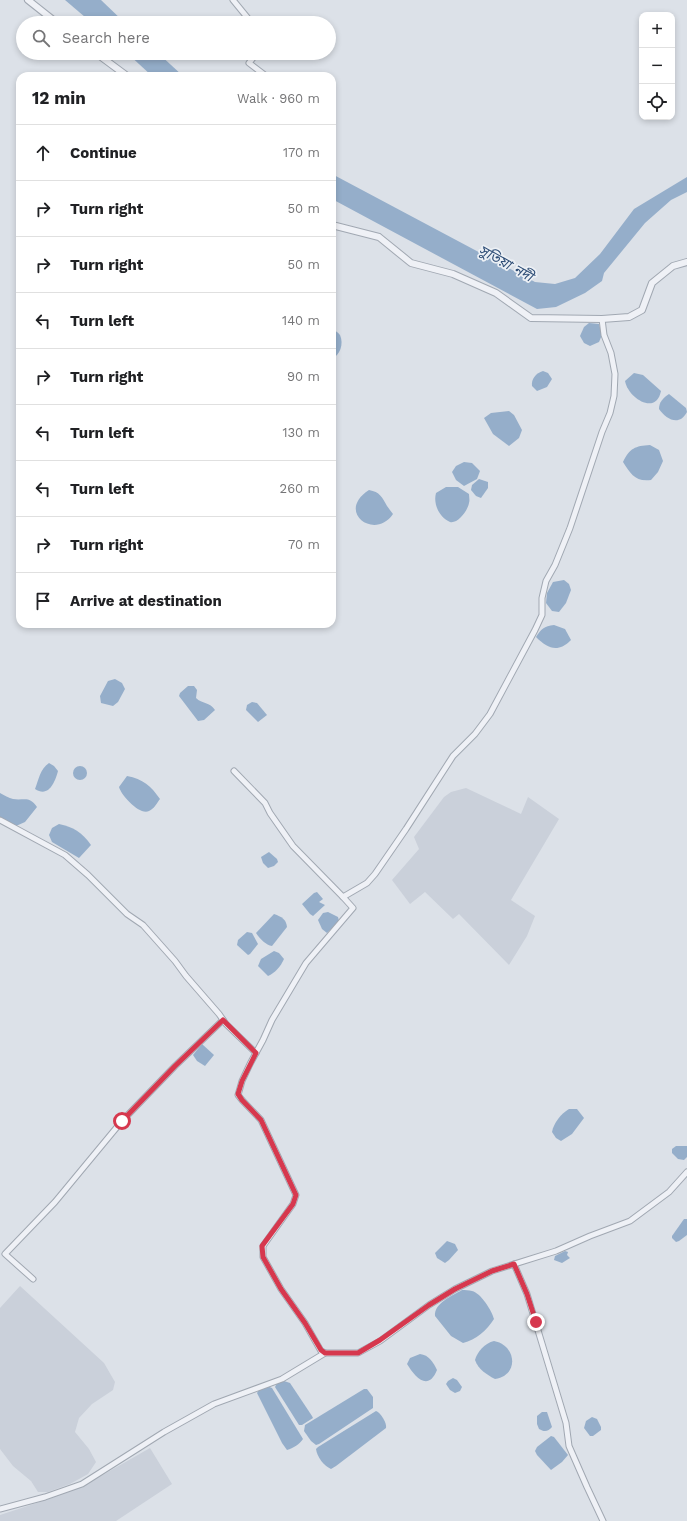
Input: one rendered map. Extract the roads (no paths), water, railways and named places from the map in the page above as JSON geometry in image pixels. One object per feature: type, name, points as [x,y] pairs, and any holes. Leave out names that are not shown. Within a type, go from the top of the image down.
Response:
[{"type":"street","points":[[28,0],[48,16]]},
{"type":"street","points":[[233,0],[246,16]]},
{"type":"street","points":[[105,60],[122,72]]},
{"type":"street","points":[[252,60],[250,63],[261,72]]},
{"type":"street","points":[[336,226],[379,237],[411,263],[453,274],[496,293],[531,318],[602,319],[629,317],[642,310],[652,283],[674,266],[687,262]]},
{"type":"street","points":[[343,897],[368,883],[406,829],[453,756],[475,734],[490,714],[542,615],[542,598],[546,581],[555,565],[570,528],[602,432],[610,413],[614,396],[615,374],[611,353],[604,335],[602,319]]},
{"type":"street","points":[[234,771],[265,803],[270,813],[293,846],[352,908],[306,963],[272,1020],[242,1081],[238,1094],[261,1120],[296,1195],[293,1204],[262,1246],[263,1257],[281,1289],[305,1323],[321,1350],[325,1353]]},
{"type":"street","points":[[0,820],[65,855],[88,875],[127,914],[143,925],[175,961],[223,1020],[256,1053]]},
{"type":"street","points":[[33,1279],[5,1254],[55,1202],[122,1121],[175,1066],[223,1020]]},
{"type":"street","points":[[0,1509],[45,1497],[82,1484],[164,1432],[214,1404],[282,1379],[325,1353],[358,1353],[386,1336],[429,1305],[455,1289],[492,1271],[556,1251],[630,1221],[669,1192],[687,1172]]},
{"type":"street","points":[[514,1264],[527,1294],[566,1424],[569,1446],[603,1521]]},
{"type":"water","points":[[65,0],[101,0],[118,16],[84,16]]},
{"type":"water","points":[[135,60],[166,60],[179,72],[148,72]]},
{"type":"water","points":[[336,176],[535,282],[555,284],[575,278],[600,254],[634,209],[687,177],[687,192],[671,200],[645,223],[604,273],[602,281],[585,293],[556,307],[537,309],[336,201]]},
{"type":"water","points":[[589,323],[599,324],[602,335],[599,342],[590,346],[584,343],[580,336],[584,327]]},
{"type":"water","points":[[336,331],[340,335],[342,342],[336,356]]},
{"type":"water","points":[[543,371],[548,373],[552,379],[547,387],[537,391],[532,386],[532,381],[536,375]]},
{"type":"water","points":[[634,373],[643,375],[661,391],[658,398],[654,402],[642,402],[631,393],[625,381]]},
{"type":"water","points":[[669,394],[686,408],[687,412],[684,417],[673,420],[665,416],[659,409],[662,400]]},
{"type":"water","points":[[509,411],[514,415],[522,430],[519,438],[509,446],[493,434],[484,418],[491,413]]},
{"type":"water","points":[[650,445],[659,450],[663,461],[658,472],[651,480],[641,480],[631,473],[623,462],[628,454],[637,447]]},
{"type":"water","points":[[464,462],[472,463],[480,471],[477,479],[464,486],[456,480],[452,472],[456,466]]},
{"type":"water","points":[[479,479],[488,482],[488,488],[481,498],[476,496],[471,490],[472,485]]},
{"type":"water","points":[[446,487],[458,487],[469,494],[467,509],[459,519],[453,522],[446,520],[440,514],[435,501],[436,493]]},
{"type":"water","points":[[369,490],[380,495],[393,514],[385,522],[377,525],[369,524],[362,520],[357,514],[356,507],[360,498]]},
{"type":"water","points":[[564,580],[569,584],[571,590],[566,603],[559,612],[552,611],[546,603],[547,593],[553,582]]},
{"type":"water","points":[[554,625],[565,629],[571,640],[562,647],[549,647],[536,637],[543,628]]},
{"type":"water","points":[[115,679],[122,683],[125,689],[118,702],[113,706],[101,703],[100,696],[108,681]]},
{"type":"water","points":[[188,686],[194,686],[197,690],[196,698],[213,707],[215,710],[204,720],[198,721],[179,696],[180,693]]},
{"type":"water","points":[[252,702],[257,703],[267,715],[258,722],[246,710],[247,705]]},
{"type":"water","points":[[49,763],[58,771],[51,788],[44,792],[35,789],[42,771]]},
{"type":"water","points":[[80,766],[85,768],[87,773],[85,778],[80,780],[75,778],[73,773],[75,768]]},
{"type":"water","points":[[127,776],[138,779],[146,784],[160,799],[151,810],[145,812],[136,808],[120,791],[119,787]]},
{"type":"water","points":[[0,793],[13,799],[29,800],[37,807],[25,822],[16,826],[0,818]]},
{"type":"water","points":[[59,824],[77,831],[91,845],[79,858],[52,842],[49,835],[52,828]]},
{"type":"water","points":[[269,852],[277,859],[278,862],[274,866],[268,868],[263,863],[261,857]]},
{"type":"water","points":[[317,892],[323,899],[319,902],[325,905],[313,916],[302,904]]},
{"type":"water","points":[[328,912],[338,917],[339,921],[327,933],[322,929],[318,920],[323,913]]},
{"type":"water","points":[[274,914],[286,922],[287,927],[272,946],[263,941],[256,933]]},
{"type":"water","points":[[247,932],[252,933],[258,944],[248,955],[237,945],[238,940]]},
{"type":"water","points":[[274,951],[279,953],[284,959],[278,969],[268,976],[258,966],[261,959]]},
{"type":"water","points":[[202,1044],[214,1055],[205,1066],[197,1061],[193,1055]]},
{"type":"water","points":[[569,1109],[577,1109],[584,1118],[572,1134],[561,1141],[556,1138],[552,1132],[558,1119]]},
{"type":"water","points":[[676,1146],[687,1146],[687,1157],[684,1160],[678,1159],[672,1153],[672,1149]]},
{"type":"water","points":[[684,1219],[687,1219],[687,1235],[676,1242],[672,1236]]},
{"type":"water","points":[[447,1241],[455,1244],[458,1250],[445,1263],[437,1258],[435,1253]]},
{"type":"water","points":[[565,1251],[568,1252],[567,1255],[570,1258],[562,1263],[554,1260],[555,1256]]},
{"type":"water","points":[[462,1290],[472,1291],[479,1295],[489,1307],[494,1319],[481,1334],[468,1342],[463,1343],[451,1336],[435,1316],[435,1311],[440,1304]]},
{"type":"water","points":[[494,1341],[507,1348],[511,1354],[512,1360],[508,1372],[495,1379],[483,1371],[475,1360],[482,1348]]},
{"type":"water","points":[[420,1354],[428,1357],[437,1370],[430,1380],[422,1380],[414,1374],[407,1364],[410,1358]]},
{"type":"water","points":[[453,1378],[457,1380],[462,1387],[460,1391],[455,1393],[450,1390],[446,1384]]},
{"type":"water","points":[[284,1381],[290,1383],[313,1418],[302,1425],[299,1425],[275,1387],[277,1383]]},
{"type":"water","points":[[267,1386],[272,1388],[303,1439],[296,1446],[287,1450],[257,1393],[260,1388]]},
{"type":"water","points":[[364,1389],[367,1389],[373,1397],[373,1408],[319,1444],[316,1445],[311,1441],[304,1431],[305,1425]]},
{"type":"water","points":[[376,1411],[383,1418],[386,1428],[336,1466],[331,1469],[328,1468],[319,1458],[316,1449]]},
{"type":"water","points":[[542,1412],[547,1412],[552,1427],[547,1431],[539,1429],[537,1424],[537,1416]]},
{"type":"water","points":[[592,1417],[597,1419],[601,1430],[593,1436],[590,1436],[584,1428],[586,1421]]},
{"type":"water","points":[[551,1436],[554,1437],[568,1455],[562,1462],[551,1470],[535,1451],[537,1447]]},
{"type":"water label","name":"সুতিয়া নদী","points":[[506,263]]}]
